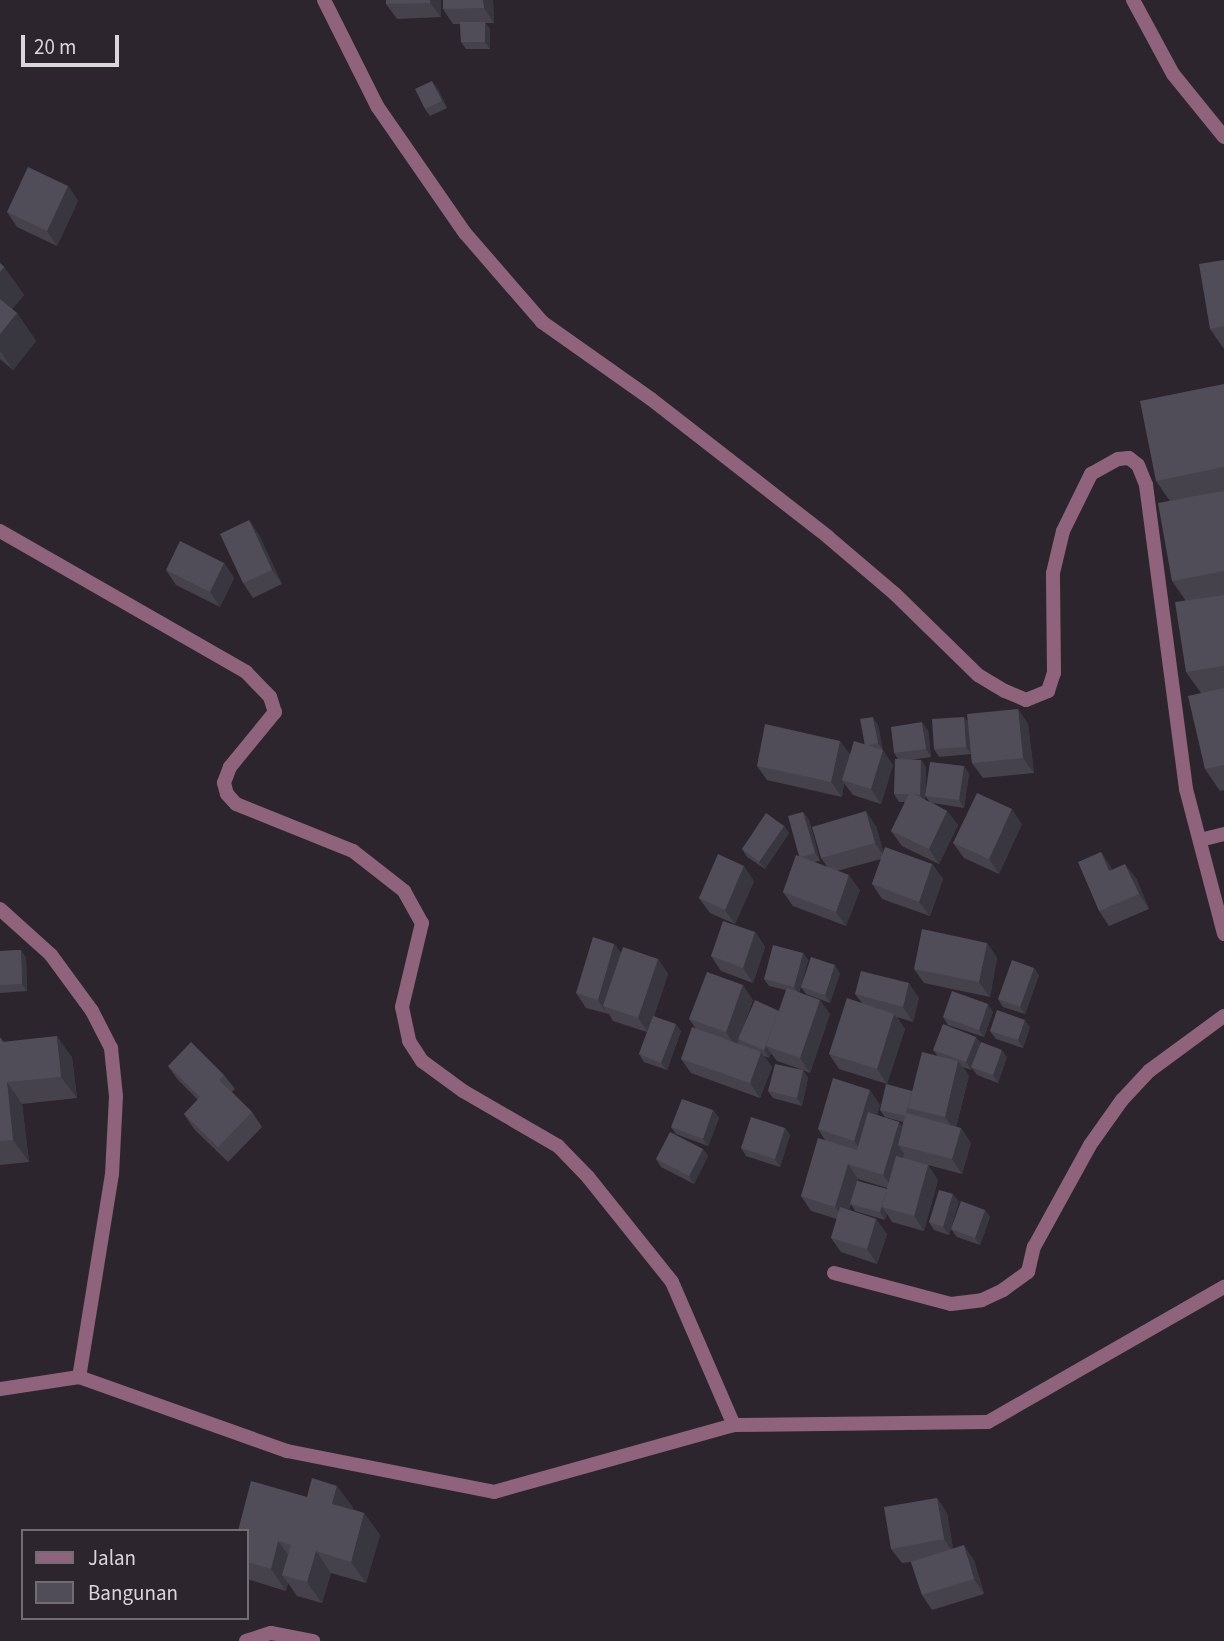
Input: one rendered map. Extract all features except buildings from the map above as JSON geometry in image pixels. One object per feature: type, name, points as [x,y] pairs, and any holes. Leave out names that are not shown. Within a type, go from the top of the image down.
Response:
[{"type":"street","points":[[324,0],[376,106],[465,233],[542,322],[651,399],[828,537],[895,594],[978,675],[1005,691],[1026,700],[1048,691],[1054,673],[1050,608],[1053,573],[1063,531],[1091,474],[1118,458],[1129,458],[1138,465],[1146,485],[1186,789],[1224,934]]},
{"type":"street","points":[[1133,0],[1173,74],[1224,136]]},
{"type":"street","points":[[0,531],[246,672],[270,697],[275,712],[230,767],[224,783],[227,794],[236,804],[353,851],[404,891],[422,923],[402,1007],[409,1041],[422,1061],[463,1091],[558,1146],[587,1178],[673,1282],[734,1425]]},
{"type":"street","points":[[1199,840],[1224,834]]},
{"type":"street","points":[[0,909],[51,955],[92,1011],[110,1048],[116,1096],[112,1174],[79,1377]]},
{"type":"street","points":[[834,1273],[951,1304],[982,1300],[1003,1290],[1028,1272],[1034,1247],[1090,1145],[1122,1100],[1158,1065],[1224,1016]]},
{"type":"street","points":[[0,1389],[79,1377],[287,1451],[494,1492],[734,1425],[988,1422],[1224,1287]]},
{"type":"street","points":[[246,1641],[271,1633],[313,1641]]}]
